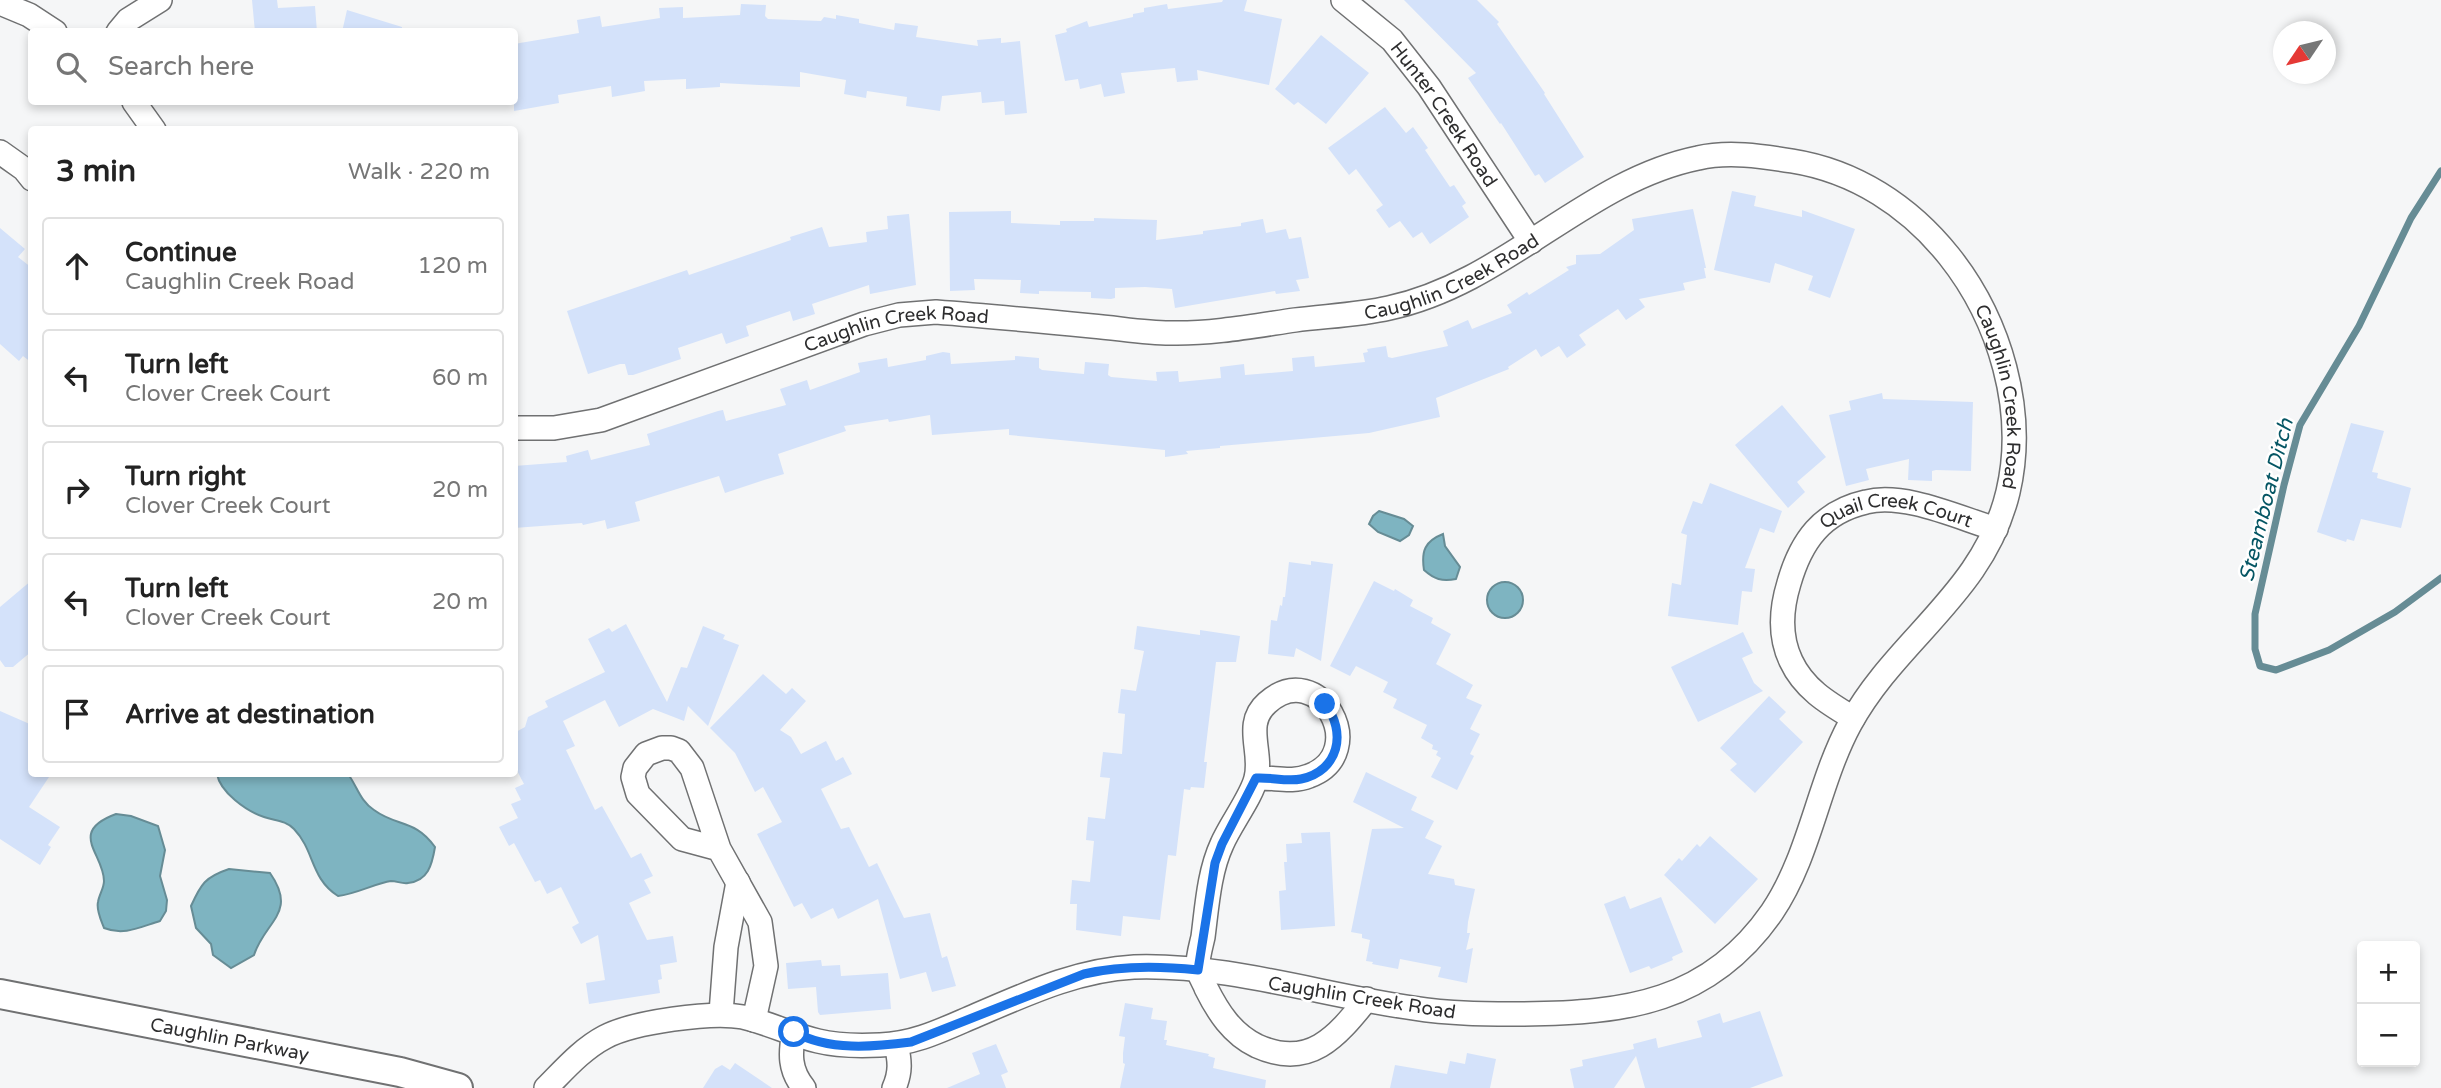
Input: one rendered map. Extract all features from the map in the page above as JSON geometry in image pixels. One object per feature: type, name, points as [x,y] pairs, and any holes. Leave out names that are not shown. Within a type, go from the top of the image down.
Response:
[{"type":"street","points":[[121,28],[128,20],[160,0]]},
{"type":"street","name":"Hunter Creek Road","points":[[1343,0],[1392,40],[1429,87],[1531,242]]},
{"type":"street","points":[[0,4],[29,15],[49,28]]},
{"type":"street","points":[[136,105],[152,126]]},
{"type":"street","points":[[0,152],[28,174]]},
{"type":"street","name":"Caughlin Creek Road","points":[[518,428],[554,428],[601,420],[863,324],[899,315],[936,312],[1171,333],[1217,331],[1388,308],[1434,295],[1475,277],[1630,181],[1699,158],[1726,155],[1813,164],[1841,173],[1905,209],[1941,246],[1960,270],[1979,302],[2007,377],[2013,416],[2013,456],[2008,492],[1996,529],[1982,557],[1961,589],[1875,684],[1853,719],[1834,756],[1791,878],[1774,909],[1751,939],[1725,963],[1693,984],[1654,1001],[1618,1009],[1563,1014],[1464,1014],[1411,1008],[1198,970],[1140,967],[1102,970],[1035,992],[911,1042],[896,1044],[838,1045],[721,1013],[629,1027],[604,1037],[579,1055],[545,1088]]},
{"type":"street","name":"Quail Creek Court","points":[[1853,719],[1819,698],[1802,681],[1790,660],[1783,636],[1785,596],[1796,558],[1809,537],[1843,509],[1868,501],[1893,500],[1914,504],[1996,529]]},
{"type":"street","points":[[719,849],[682,839],[638,794],[633,777],[635,768],[646,754],[662,748],[671,748],[684,757],[695,776],[719,849],[761,922],[766,955],[764,979],[754,1020]]},
{"type":"street","points":[[1256,778],[1215,863],[1198,970],[1213,1001],[1225,1020],[1241,1037],[1260,1047],[1296,1054],[1329,1042],[1367,999]]},
{"type":"street","points":[[721,1013],[726,947],[738,882]]},
{"type":"street","name":"Caughlin Parkway","points":[[0,994],[400,1072],[458,1088]]},
{"type":"street","points":[[794,1032],[790,1057],[793,1071],[804,1088]]},
{"type":"street","points":[[894,1088],[901,1062],[896,1044]]},
{"type":"water","points":[[1379,511],[1404,519],[1413,526],[1409,535],[1400,541],[1378,532],[1369,524]]},
{"type":"water","points":[[1443,534],[1445,546],[1460,567],[1456,579],[1438,579],[1424,570],[1423,557],[1428,543]]},
{"type":"water","points":[[1505,582],[1518,587],[1523,600],[1518,613],[1505,618],[1492,613],[1487,600],[1492,587]]},
{"type":"water","points":[[218,777],[350,777],[369,806],[382,815],[413,827],[428,838],[435,847],[428,871],[415,882],[391,881],[338,896],[322,881],[306,846],[294,829],[242,806],[228,794]]},
{"type":"water","points":[[116,814],[131,816],[158,826],[165,850],[160,876],[167,900],[166,911],[160,921],[125,931],[104,928],[100,918],[98,905],[104,881],[103,871],[91,836],[93,828]]},
{"type":"water","points":[[229,869],[270,873],[281,898],[277,916],[254,955],[231,968],[213,955],[211,944],[196,928],[191,906],[205,882]]},
{"type":"building","points":[[252,0],[277,0],[278,8],[315,6],[317,28],[255,28]]},
{"type":"building","points":[[1223,0],[1247,0],[1244,11],[1282,19],[1269,85],[1197,70],[1198,80],[1177,82],[1175,68],[1121,73],[1125,93],[1104,97],[1101,84],[1080,89],[1078,79],[1065,81],[1055,35],[1067,32],[1066,29],[1087,21],[1089,27],[1133,17],[1133,14],[1144,12],[1144,8],[1167,4],[1168,9]]},
{"type":"building","points":[[1404,0],[1477,0],[1499,22],[1497,24],[1545,93],[1584,157],[1545,183],[1539,174],[1535,176],[1468,78],[1476,73]]},
{"type":"building","points":[[741,4],[766,5],[765,16],[768,19],[821,21],[824,17],[836,19],[836,15],[894,30],[895,23],[918,26],[916,37],[978,46],[977,40],[1001,38],[1001,43],[1020,41],[1027,113],[1005,115],[1004,101],[982,103],[981,92],[942,96],[940,111],[906,106],[907,97],[867,91],[866,98],[844,94],[846,80],[800,72],[800,87],[720,83],[720,87],[686,89],[686,79],[644,81],[645,91],[612,97],[611,86],[558,95],[559,103],[514,111],[514,105],[518,105],[518,43],[579,33],[577,20],[600,16],[602,27],[660,18],[659,8],[683,7],[683,18],[740,15]]},
{"type":"building","points":[[347,10],[402,27],[402,28],[343,28]]},
{"type":"building","points":[[1321,35],[1369,73],[1326,124],[1298,102],[1294,105],[1275,89]]},
{"type":"building","points":[[1385,107],[1406,133],[1413,127],[1450,187],[1454,185],[1466,203],[1462,206],[1469,217],[1430,244],[1422,232],[1413,238],[1400,221],[1389,228],[1376,210],[1383,205],[1356,169],[1349,175],[1328,148]]},
{"type":"building","points":[[1732,191],[1756,196],[1754,206],[1802,217],[1802,210],[1855,229],[1830,298],[1808,290],[1813,276],[1775,263],[1770,283],[1714,270]]},
{"type":"building","points":[[1693,209],[1706,278],[1683,283],[1685,290],[1639,299],[1645,307],[1626,320],[1618,309],[1579,335],[1586,345],[1567,358],[1559,346],[1541,357],[1536,349],[1508,367],[1509,369],[1436,398],[1440,417],[1369,433],[1220,446],[1165,457],[1165,450],[1009,435],[1009,429],[932,435],[930,415],[889,422],[888,419],[844,426],[846,431],[778,454],[784,474],[725,493],[719,476],[635,502],[640,521],[607,529],[605,520],[583,525],[518,528],[518,466],[567,462],[566,456],[588,450],[591,460],[650,445],[647,434],[718,411],[723,410],[726,421],[786,405],[780,389],[807,380],[810,390],[860,372],[858,363],[887,358],[888,367],[926,360],[926,356],[943,352],[950,353],[951,364],[1015,360],[1015,356],[1039,358],[1039,368],[1042,370],[1084,374],[1085,362],[1109,364],[1108,375],[1111,377],[1157,381],[1156,372],[1178,371],[1179,382],[1221,378],[1220,367],[1244,364],[1245,375],[1293,371],[1292,358],[1314,356],[1315,367],[1365,362],[1363,353],[1368,352],[1367,349],[1386,346],[1388,357],[1392,358],[1448,346],[1443,331],[1468,320],[1472,329],[1512,313],[1507,305],[1527,292],[1529,295],[1569,270],[1566,267],[1576,264],[1576,255],[1600,254],[1634,230],[1632,219]]},
{"type":"building","points":[[1011,211],[1011,223],[1060,225],[1060,221],[1094,221],[1094,218],[1157,220],[1156,240],[1203,234],[1203,231],[1241,226],[1241,223],[1263,219],[1266,233],[1286,229],[1289,239],[1301,237],[1309,278],[1296,280],[1300,291],[1276,294],[1275,291],[1175,308],[1172,289],[1115,288],[1115,298],[1091,298],[1091,292],[1020,293],[1021,280],[974,279],[975,290],[950,291],[949,212]]},
{"type":"building","points":[[909,214],[916,285],[870,294],[869,285],[812,304],[815,314],[793,321],[790,311],[746,326],[749,336],[726,344],[722,333],[678,348],[681,359],[633,375],[628,375],[625,364],[588,374],[567,311],[687,270],[689,275],[822,227],[829,247],[867,242],[866,232],[888,229],[887,216]]},
{"type":"building","points":[[0,228],[25,249],[18,257],[28,265],[28,360],[23,356],[19,361],[0,344]]},
{"type":"building","points":[[1882,393],[1883,399],[1973,402],[1971,471],[1936,470],[1932,471],[1932,481],[1908,480],[1909,459],[1866,469],[1869,480],[1846,486],[1829,415],[1851,410],[1849,401]]},
{"type":"building","points":[[1782,405],[1826,457],[1797,482],[1805,492],[1788,508],[1735,445]]},
{"type":"building","points":[[2351,423],[2384,431],[2372,472],[2378,473],[2377,478],[2411,488],[2401,528],[2361,519],[2354,541],[2347,539],[2346,542],[2317,532]]},
{"type":"building","points":[[1710,483],[1782,511],[1774,533],[1760,528],[1745,568],[1755,569],[1752,592],[1742,591],[1738,625],[1668,616],[1672,583],[1681,585],[1687,535],[1681,533],[1693,501],[1702,504]]},
{"type":"building","points":[[1311,561],[1333,564],[1321,661],[1296,648],[1294,657],[1268,654],[1271,620],[1277,621],[1280,605],[1282,606],[1285,597],[1289,562],[1311,565]]},
{"type":"building","points":[[1374,581],[1413,600],[1410,606],[1433,618],[1431,623],[1451,634],[1436,664],[1473,685],[1466,698],[1482,705],[1470,729],[1480,734],[1470,754],[1474,756],[1457,790],[1431,777],[1441,758],[1436,755],[1438,751],[1432,749],[1433,745],[1421,738],[1427,725],[1393,708],[1397,699],[1383,692],[1388,682],[1356,666],[1350,676],[1330,666]]},
{"type":"building","points":[[28,583],[28,654],[13,667],[5,667],[0,660],[0,607]]},
{"type":"building","points":[[626,624],[667,702],[681,667],[687,668],[703,626],[725,635],[723,639],[739,645],[708,726],[688,706],[684,721],[653,709],[619,727],[605,700],[563,721],[575,746],[566,750],[595,810],[602,806],[631,858],[641,853],[653,876],[644,880],[651,893],[629,903],[647,940],[673,936],[677,962],[660,965],[660,993],[589,1004],[586,983],[605,980],[598,935],[581,944],[572,927],[579,923],[561,887],[547,894],[540,880],[535,882],[514,843],[509,846],[499,827],[518,818],[511,804],[521,800],[515,788],[524,784],[518,773],[518,731],[525,727],[528,717],[548,707],[545,701],[605,672],[588,639],[609,628],[612,632]]},
{"type":"building","points":[[1137,626],[1200,635],[1200,630],[1240,636],[1236,662],[1216,662],[1204,762],[1207,762],[1204,788],[1184,789],[1176,856],[1168,855],[1160,920],[1123,916],[1121,936],[1076,930],[1077,904],[1070,904],[1072,880],[1090,882],[1094,841],[1086,840],[1088,817],[1105,819],[1110,778],[1100,777],[1103,752],[1122,754],[1125,714],[1118,713],[1121,689],[1136,691],[1144,651],[1134,649]]},
{"type":"building","points":[[1743,632],[1753,653],[1742,658],[1754,683],[1763,691],[1698,722],[1671,667]]},
{"type":"building","points":[[763,674],[786,694],[792,688],[806,701],[780,730],[791,737],[801,754],[826,741],[836,761],[843,757],[852,774],[821,789],[841,829],[849,827],[869,867],[877,863],[904,918],[930,913],[942,958],[947,956],[956,986],[932,992],[926,972],[900,979],[878,899],[838,919],[833,908],[811,919],[802,903],[794,907],[757,834],[782,822],[763,787],[755,792],[735,753],[710,728]]},
{"type":"building","points":[[1769,696],[1786,712],[1779,719],[1803,742],[1755,793],[1730,770],[1737,764],[1720,748]]},
{"type":"building","points":[[0,711],[28,723],[28,777],[49,777],[29,807],[60,827],[48,845],[51,847],[40,865],[0,839]]},
{"type":"building","points":[[1366,772],[1417,797],[1411,810],[1434,821],[1425,838],[1442,846],[1428,874],[1454,879],[1455,885],[1475,889],[1467,933],[1470,933],[1466,950],[1473,948],[1467,983],[1438,977],[1441,967],[1400,959],[1398,969],[1372,964],[1373,962],[1366,961],[1370,940],[1362,938],[1362,934],[1351,932],[1372,829],[1404,828],[1353,802]]},
{"type":"building","points":[[1330,832],[1335,926],[1281,930],[1279,891],[1286,890],[1286,844],[1302,843],[1301,833]]},
{"type":"building","points":[[1710,836],[1758,879],[1715,924],[1664,875],[1679,858],[1682,861],[1697,844],[1700,847]]},
{"type":"building","points":[[1625,896],[1630,909],[1661,897],[1683,952],[1672,957],[1673,960],[1651,969],[1649,966],[1630,973],[1604,904]]},
{"type":"building","points":[[821,960],[822,966],[840,965],[841,976],[888,973],[891,1009],[820,1015],[816,987],[788,989],[786,963]]},
{"type":"building","points":[[1125,1003],[1153,1008],[1151,1019],[1167,1021],[1164,1040],[1167,1040],[1166,1045],[1209,1054],[1208,1056],[1215,1058],[1213,1068],[1266,1080],[1265,1088],[1120,1088],[1125,1064],[1125,1037],[1119,1036]]},
{"type":"building","points":[[1760,1011],[1783,1076],[1750,1088],[1645,1088],[1636,1056],[1614,1088],[1574,1088],[1570,1069],[1583,1066],[1582,1060],[1634,1049],[1633,1044],[1656,1038],[1658,1048],[1702,1037],[1697,1021],[1720,1013],[1723,1023]]},
{"type":"building","points":[[996,1044],[1008,1072],[1001,1075],[1006,1088],[947,1088],[980,1074],[972,1053]]},
{"type":"building","points":[[1467,1053],[1496,1059],[1490,1088],[1390,1088],[1395,1065],[1447,1074],[1450,1061],[1465,1064]]},
{"type":"building","points":[[735,1063],[772,1088],[703,1088],[715,1069],[722,1065],[730,1070]]},
{"type":"waterway","name":"Steamboat Ditch","points":[[2441,171],[2411,218],[2359,326],[2300,425],[2255,614],[2255,649],[2260,666],[2276,670],[2329,650],[2395,612],[2441,578]]},
{"type":"route","points":[[794,1032],[838,1045],[911,1042],[1084,974],[1140,967],[1198,970],[1211,883],[1222,844],[1256,778],[1301,779],[1321,770],[1328,763],[1337,744],[1338,727],[1325,704]]}]
